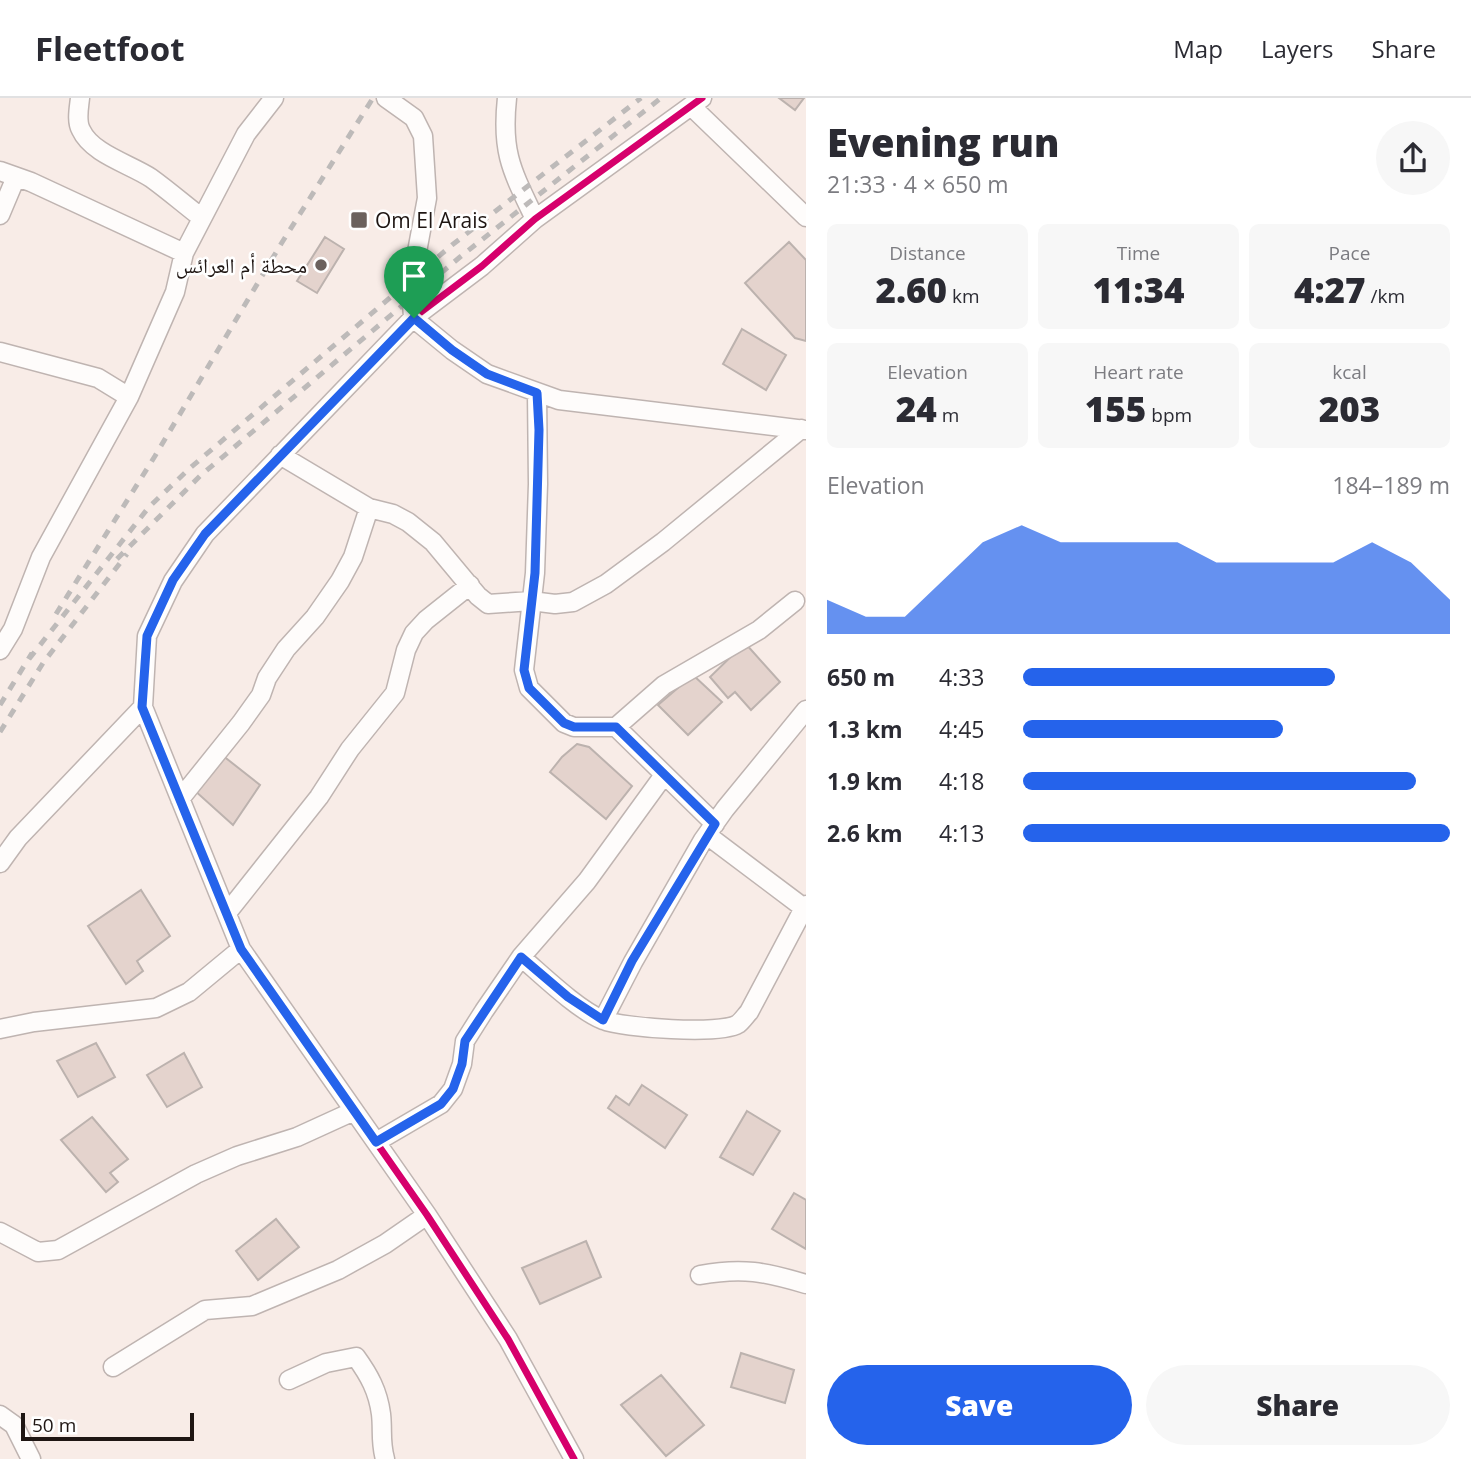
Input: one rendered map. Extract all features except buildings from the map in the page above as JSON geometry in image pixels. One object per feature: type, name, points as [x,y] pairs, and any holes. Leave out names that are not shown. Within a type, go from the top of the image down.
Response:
[{"type":"street","points":[[80,98],[80,130],[90,142],[105,155],[126,163],[152,179],[202,218]]},
{"type":"street","points":[[0,650],[13,629],[41,557],[129,397],[174,292],[184,253],[246,134],[274,98]]},
{"type":"street","points":[[386,98],[414,118],[423,136],[427,198],[411,284],[414,318],[452,350],[487,374],[559,400],[804,430]]},
{"type":"street","points":[[507,98],[504,124],[512,173],[535,219]]},
{"type":"street","points":[[574,1459],[508,1339],[426,1214],[241,949],[142,707],[147,636],[173,580],[205,534],[414,318],[482,266],[535,219],[696,102],[806,217]]},
{"type":"street","points":[[0,215],[8,174],[184,253]]},
{"type":"street","points":[[0,352],[98,378],[129,397]]},
{"type":"street","points":[[537,393],[535,573],[524,670],[529,688],[564,723],[574,727],[616,727],[664,685],[759,630],[795,600]]},
{"type":"street","points":[[280,455],[369,508],[393,514],[433,542],[478,596],[488,604],[531,601],[555,604],[573,602],[606,584],[804,430]]},
{"type":"street","points":[[180,799],[241,723],[261,695],[267,678],[286,649],[315,617],[340,581],[357,546],[369,508]]},
{"type":"street","points":[[227,913],[319,797],[350,749],[395,693],[407,650],[415,633],[426,620],[470,585]]},
{"type":"street","points":[[0,863],[18,838],[142,707]]},
{"type":"street","points":[[603,1020],[632,961],[711,830],[806,710]]},
{"type":"street","points":[[521,957],[568,997],[603,1020],[645,1028],[724,1029],[738,1024],[749,1012],[805,907],[711,830],[647,755],[616,727]]},
{"type":"street","points":[[376,1142],[441,1104],[453,1089],[462,1064],[465,1041],[521,957],[587,881],[664,775]]},
{"type":"street","points":[[0,1029],[156,1008],[189,992],[241,949]]},
{"type":"street","points":[[0,1233],[38,1252],[58,1250],[196,1174],[237,1156],[297,1137],[354,1111]]},
{"type":"street","points":[[113,1367],[205,1310],[252,1306],[338,1270],[385,1244],[426,1214]]},
{"type":"street","points":[[700,1275],[728,1270],[755,1271],[806,1284]]},
{"type":"street","points":[[289,1380],[326,1363],[356,1357],[373,1381],[381,1415],[380,1441],[385,1459]]},
{"type":"street","points":[[0,1415],[14,1425],[31,1459]]},
{"type":"railway","points":[[56,614],[373,98]]},
{"type":"railway","points":[[29,659],[149,507],[190,468],[452,245],[641,98]]},
{"type":"railway","points":[[117,559],[200,476],[460,257],[661,98]]},
{"type":"railway","points":[[0,732],[43,663],[127,554]]},
{"type":"railway","points":[[0,705],[32,653]]},
{"type":"cycle path","points":[[574,1459],[508,1339],[427,1215],[241,949],[143,707],[147,636],[173,581],[205,534],[413,318],[482,266],[535,219],[702,98]]},
{"type":"place","name":"Om El Arais","points":[[359,220]]},
{"type":"place","name":"محطة أم العرائس","points":[[321,265]]},
{"type":"route","points":[[414,318],[452,350],[487,374],[537,393],[539,430],[535,573],[524,653],[524,670],[529,688],[547,709],[564,723],[574,727],[616,727],[715,824],[632,961],[603,1020],[568,997],[521,957],[465,1041],[462,1064],[453,1089],[441,1104],[376,1142],[241,949],[142,707],[147,636],[173,580],[205,534],[414,318]]}]
